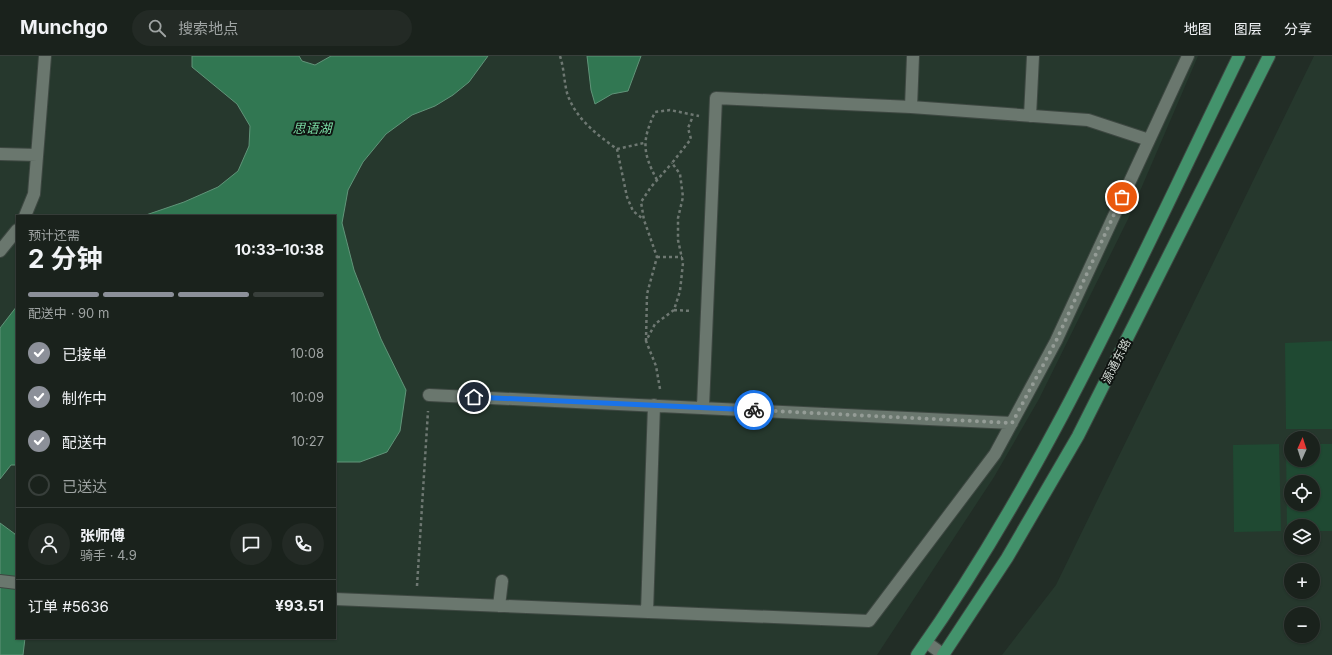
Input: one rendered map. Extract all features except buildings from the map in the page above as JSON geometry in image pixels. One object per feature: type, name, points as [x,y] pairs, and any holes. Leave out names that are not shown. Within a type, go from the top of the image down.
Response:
[{"type":"main road","name":"源通东路","points":[[917,655],[990,542],[1080,383],[1239,56]]},
{"type":"main road","name":"源通东路","points":[[943,655],[1007,558],[1078,436],[1269,56]]},
{"type":"street","points":[[25,215],[34,194],[45,56]]},
{"type":"street","points":[[911,107],[914,56]]},
{"type":"street","points":[[1030,116],[1033,56]]},
{"type":"street","points":[[336,599],[869,621],[995,454],[1056,341],[1188,56]]},
{"type":"street","points":[[703,407],[716,98],[911,107],[1088,120],[1149,140]]},
{"type":"street","points":[[0,154],[37,155]]},
{"type":"street","points":[[0,251],[16,231]]},
{"type":"street","points":[[429,395],[1012,423]]},
{"type":"street","points":[[647,612],[659,405]]},
{"type":"street","points":[[0,581],[16,583]]},
{"type":"street","points":[[500,606],[502,581]]},
{"type":"street","points":[[926,642],[943,655]]},
{"type":"path","points":[[560,56],[568,94],[580,118],[602,139],[617,149],[627,197],[633,211],[644,220]]},
{"type":"path","points":[[657,180],[648,162],[644,143],[646,130],[655,112],[670,110],[693,116],[714,117]]},
{"type":"path","points":[[659,405],[656,366],[646,341],[647,294],[657,257],[644,220],[641,202],[691,139],[688,128],[693,116]]},
{"type":"path","points":[[617,149],[644,143]]},
{"type":"path","points":[[646,341],[655,324],[674,310],[680,291],[683,263],[678,240],[678,218],[683,197],[680,174],[672,163]]},
{"type":"path","points":[[657,257],[682,257]]},
{"type":"path","points":[[416,602],[429,395]]},
{"type":"shaded area","points":[[0,56],[1198,56],[1128,219],[1039,399],[994,477],[877,655],[0,655]]},
{"type":"shaded area","points":[[1314,56],[1332,56],[1332,655],[1002,655],[1056,585]]},
{"type":"shaded area","points":[[1332,341],[1332,429],[1286,429],[1285,343]]},
{"type":"shaded area","points":[[1279,444],[1281,531],[1234,532],[1233,445]]},
{"type":"shaded area","points":[[1320,444],[1332,444],[1332,531],[1320,531],[1320,519],[1287,519],[1287,511],[1320,511],[1320,475],[1286,475],[1286,467],[1320,467]]},
{"type":"water","name":"思语湖","points":[[192,56],[299,56],[302,61],[315,65],[331,56],[488,56],[469,82],[453,95],[435,106],[412,115],[386,134],[363,162],[348,190],[342,223],[354,270],[381,339],[406,390],[400,431],[387,452],[360,462],[336,462],[336,215],[146,215],[184,202],[218,187],[238,171],[249,146],[250,126],[237,104],[192,67]]},
{"type":"water","points":[[587,56],[641,56],[628,91],[612,94],[595,104],[591,90]]},
{"type":"water","points":[[16,307],[16,465],[11,465],[0,479],[0,328]]},
{"type":"water","points":[[0,523],[15,534],[16,536],[16,639],[25,639],[23,655],[0,655]]},
{"type":"way so far","points":[[754,410],[1012,423],[1056,341],[1122,197]]},
{"type":"route","points":[[474,397],[754,410]]}]
